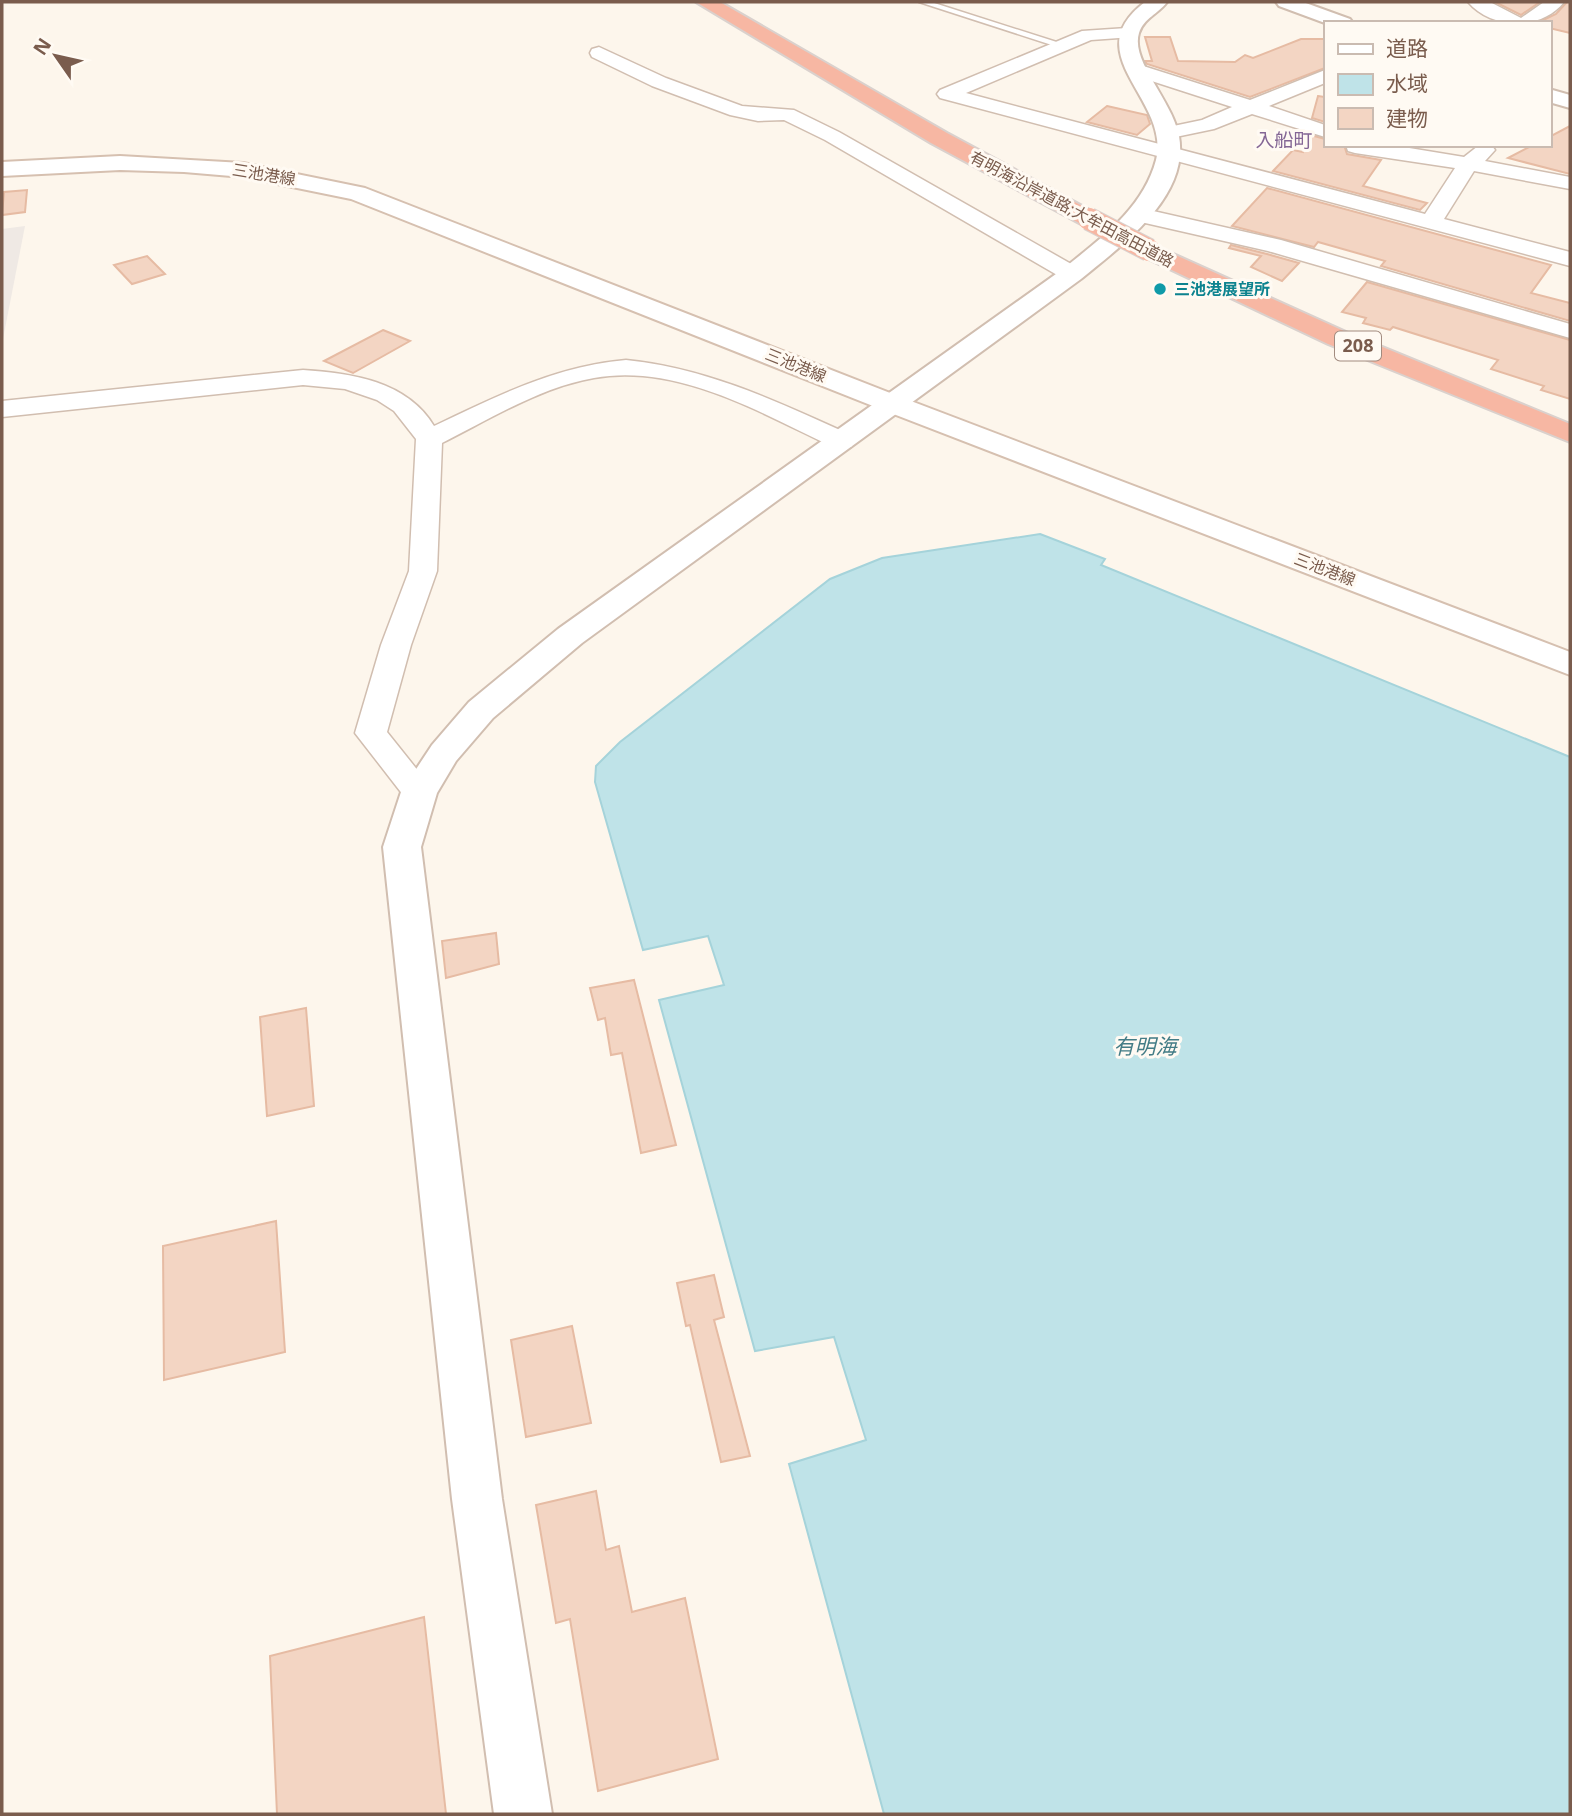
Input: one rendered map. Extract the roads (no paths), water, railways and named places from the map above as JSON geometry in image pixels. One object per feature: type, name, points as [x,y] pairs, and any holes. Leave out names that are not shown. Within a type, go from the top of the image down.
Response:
[{"type":"highway","name":"有明海沿岸道路;大牟田高田道路","points":[[706,2],[939,138],[1089,219],[1145,232],[1337,338],[1570,434]]},
{"type":"main road","points":[[523,1814],[477,1499],[402,846],[419,792],[444,753],[481,710],[570,636],[1072,275],[1145,232],[1163,178],[1168,143],[1158,108],[1136,70],[1128,49],[1127,33],[1137,14],[1157,2]]},
{"type":"main road","points":[[1286,2],[1338,21]]},
{"type":"main road","points":[[1551,96],[1570,102]]},
{"type":"main road","name":"三池港線","points":[[2,158],[109,153],[195,155],[278,164],[369,183],[428,202],[903,397],[1570,664]]},
{"type":"main road","name":"三池港線","points":[[2,169],[120,163],[184,164],[265,174],[357,193],[903,397],[1570,640]]},
{"type":"street","points":[[1477,2],[1513,21]]},
{"type":"street","points":[[1532,19],[1555,2]]},
{"type":"street","points":[[1532,19],[1560,20]]},
{"type":"street","points":[[1127,33],[1088,34],[947,94],[1168,143],[1319,192],[1570,259]]},
{"type":"street","points":[[599,53],[659,82],[737,111],[758,115],[787,114],[832,136],[1072,275]]},
{"type":"street","points":[[1168,143],[1248,107],[1324,66]]},
{"type":"street","points":[[1136,70],[1316,128],[1324,108]]},
{"type":"street","points":[[1319,192],[1355,147]]},
{"type":"street","points":[[1362,147],[1570,183]]},
{"type":"street","points":[[1431,222],[1468,164],[1489,147]]},
{"type":"street","points":[[1145,232],[1273,245],[1570,331]]},
{"type":"street","points":[[429,439],[539,387],[597,369],[640,368],[681,376],[767,406],[842,442]]},
{"type":"street","points":[[2,410],[282,377],[326,377],[385,393],[425,429],[429,439],[423,571],[396,645],[371,733],[419,792]]},
{"type":"lane","points":[[923,2],[1061,45]]},
{"type":"water","name":"有明海","points":[[1040,534],[1105,559],[1101,565],[1570,757],[1570,1814],[884,1814],[789,1464],[866,1440],[834,1337],[755,1351],[659,1000],[724,985],[708,936],[643,950],[595,782],[596,766],[620,742],[830,579],[882,558]]},
{"type":"place","name":"三池港展望所","points":[[1160,289]]},
{"type":"district","name":"入船町","points":[[1284,140]]}]
